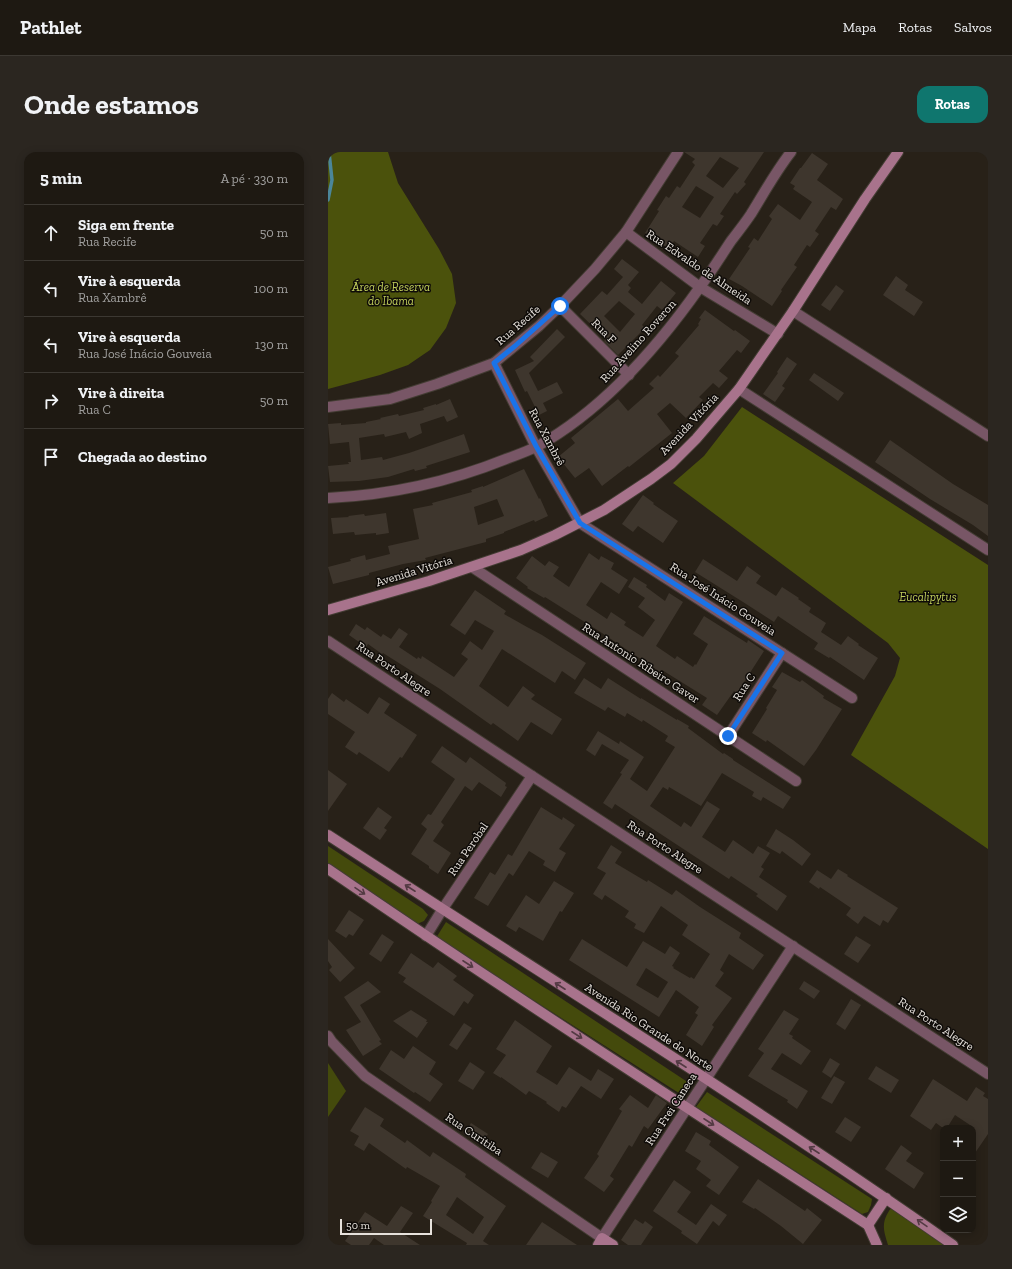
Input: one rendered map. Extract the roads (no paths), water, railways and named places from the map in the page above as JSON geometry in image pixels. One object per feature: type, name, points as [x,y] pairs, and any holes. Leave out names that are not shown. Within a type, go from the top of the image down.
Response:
[{"type":"main road","name":"Avenida Vitória","points":[[328,610],[429,581],[521,550],[580,523],[651,479],[671,464],[696,439],[739,389],[778,334],[864,199],[898,152]]},
{"type":"main road","name":"Avenida Rio Grande do Norte","points":[[328,835],[705,1079],[886,1198],[954,1245]]},
{"type":"main road","points":[[328,869],[426,936],[868,1225],[877,1245]]},
{"type":"main road","points":[[868,1225],[886,1198]]},
{"type":"main road","name":"Rua Curitiba","points":[[600,1241],[613,1245]]},
{"type":"street","name":"Rua Recife","points":[[328,407],[390,399],[494,363],[560,306],[595,270],[626,232],[678,152]]},
{"type":"street","name":"Rua Avelino Roveron","points":[[328,498],[356,497],[415,487],[447,479],[490,465],[536,446],[579,418],[629,375],[678,318],[750,215],[791,152]]},
{"type":"street","name":"Rua Edvaldo de Almeida","points":[[626,232],[700,287],[778,334]]},
{"type":"street","name":"Rua F","points":[[560,306],[629,375]]},
{"type":"street","points":[[793,311],[988,436]]},
{"type":"street","name":"Rua Xambrê","points":[[494,363],[536,446],[580,523]]},
{"type":"street","points":[[739,389],[988,550]]},
{"type":"street","name":"Rua José Inácio Gouveia","points":[[580,523],[852,698]]},
{"type":"street","name":"Rua Antonio Ribeiro Gaver","points":[[472,567],[796,781]]},
{"type":"street","name":"Rua Porto Alegre","points":[[328,641],[988,1074]]},
{"type":"street","name":"Rua C","points":[[728,736],[782,653]]},
{"type":"street","name":"Rua Perobal","points":[[426,936],[532,776]]},
{"type":"street","name":"Rua Frei Caneca","points":[[600,1241],[792,946]]},
{"type":"street","name":"Rua Curitiba","points":[[328,1036],[365,1076],[600,1241]]},
{"type":"waterway","points":[[328,200],[332,180],[329,152]]},
{"type":"park label","name":"Área de Reserva do Ibama","points":[[391,294]]},
{"type":"park label","name":"Eucalipytus","points":[[928,597]]}]
